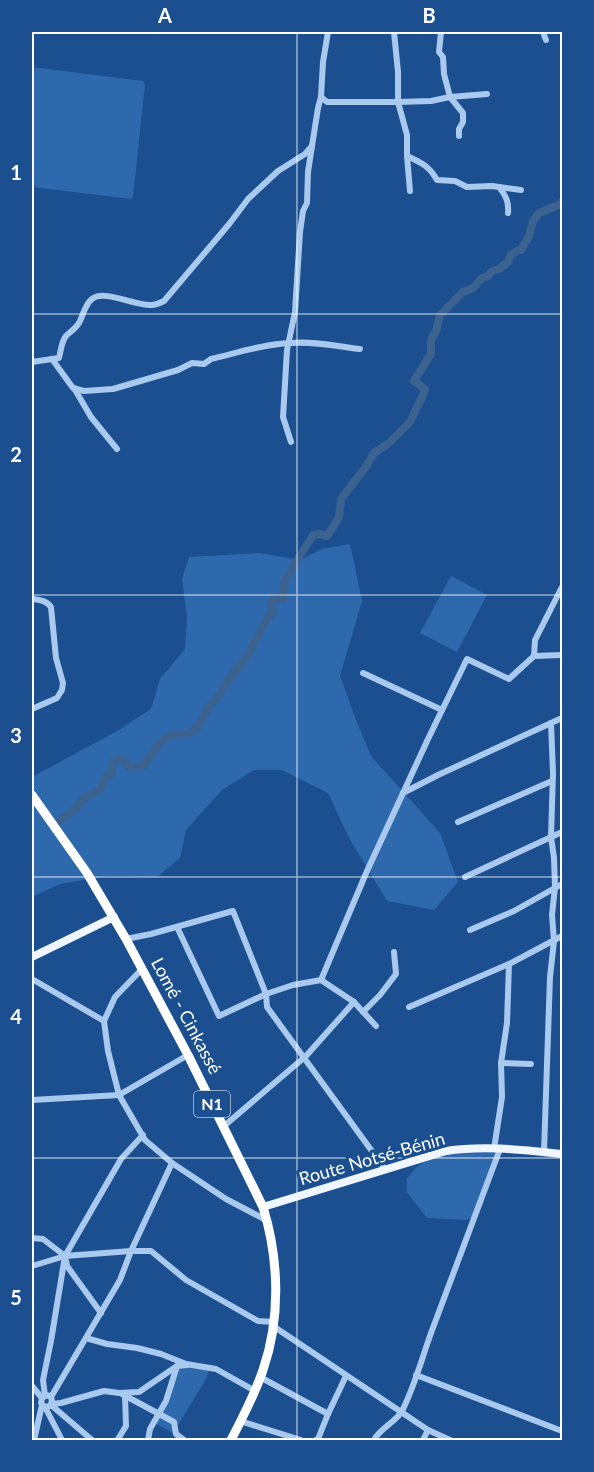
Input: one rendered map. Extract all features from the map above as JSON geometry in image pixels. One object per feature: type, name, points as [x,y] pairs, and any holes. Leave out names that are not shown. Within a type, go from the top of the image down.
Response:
[{"type":"highway","name":"Lomé - Cinkassé","points":[[32,795],[77,858],[114,917],[188,1055],[263,1207],[275,1275],[274,1324],[267,1357],[255,1391],[231,1440]]},
{"type":"main road","points":[[32,957],[114,917]]},
{"type":"main road","name":"Route Notsé-Bénin","points":[[263,1207],[446,1151],[497,1149],[562,1154]]},
{"type":"street","points":[[291,442],[283,417],[288,343],[295,312],[300,232],[303,211],[307,203],[308,172],[321,97],[328,32]]},
{"type":"street","points":[[394,32],[398,102],[407,135],[410,191]]},
{"type":"street","points":[[441,32],[439,52],[443,57],[444,74],[450,97],[463,113],[459,136]]},
{"type":"street","points":[[543,32],[546,40]]},
{"type":"street","points":[[321,97],[327,102],[398,102],[487,94]]},
{"type":"street","points":[[32,362],[59,358],[67,334],[72,332],[79,322],[91,299],[99,295],[153,306],[164,301],[248,199],[278,171],[305,154],[312,146]]},
{"type":"street","points":[[407,156],[431,170],[437,180],[455,181],[467,187],[492,186],[521,190]]},
{"type":"street","points":[[499,187],[506,196],[508,213]]},
{"type":"street","points":[[74,388],[84,391],[113,389],[178,370],[192,363],[204,364],[211,359],[288,343],[317,342],[360,349]]},
{"type":"street","points":[[52,359],[74,388],[91,417],[117,449]]},
{"type":"street","points":[[534,656],[535,640],[562,587]]},
{"type":"street","points":[[32,599],[51,606],[56,658],[63,683],[57,698],[32,709]]},
{"type":"street","points":[[321,980],[403,793],[467,659],[509,679],[534,656],[562,655]]},
{"type":"street","points":[[363,673],[442,710]]},
{"type":"street","points":[[403,793],[562,718]]},
{"type":"street","points":[[544,1152],[550,977],[554,941],[552,915],[555,887],[551,837],[553,773],[551,723]]},
{"type":"street","points":[[553,773],[562,770]]},
{"type":"street","points":[[458,822],[552,781]]},
{"type":"street","points":[[465,877],[562,832]]},
{"type":"street","points":[[470,930],[514,911],[562,884]]},
{"type":"street","points":[[126,939],[233,911],[266,994],[267,1007],[385,1169]]},
{"type":"street","points":[[177,927],[219,1017],[266,994],[293,985],[321,980],[354,1002],[376,1026]]},
{"type":"street","points":[[409,1007],[510,964],[562,936]]},
{"type":"street","points":[[363,1012],[396,974],[394,952]]},
{"type":"street","points":[[374,1440],[378,1433],[395,1420],[401,1412],[497,1149],[502,1097],[501,1063],[507,1023],[510,964]]},
{"type":"street","points":[[142,969],[115,997],[104,1021],[108,1051],[119,1095],[146,1140],[172,1163],[226,1199],[267,1221]]},
{"type":"street","points":[[32,979],[104,1021]]},
{"type":"street","points":[[224,1126],[303,1058],[354,1002]]},
{"type":"street","points":[[32,1100],[119,1095],[188,1055]]},
{"type":"street","points":[[501,1063],[531,1064]]},
{"type":"street","points":[[62,1440],[47,1402],[44,1380],[65,1256],[121,1159],[143,1135]]},
{"type":"street","points":[[34,1440],[47,1402],[120,1280],[172,1163]]},
{"type":"street","points":[[32,1238],[43,1239],[65,1256],[67,1266],[101,1313]]},
{"type":"street","points":[[32,1266],[65,1256],[152,1251],[186,1280],[258,1321],[274,1324],[346,1376],[428,1430],[450,1440]]},
{"type":"street","points":[[86,1338],[107,1344],[138,1348],[191,1365],[216,1369],[255,1391]]},
{"type":"street","points":[[122,1394],[139,1392],[177,1366],[191,1365]]},
{"type":"street","points":[[148,1440],[150,1429],[166,1401],[177,1366]]},
{"type":"street","points":[[416,1375],[562,1431]]},
{"type":"street","points":[[316,1440],[346,1376]]},
{"type":"street","points":[[260,1377],[328,1414]]},
{"type":"street","points":[[32,1386],[47,1402],[92,1440]]},
{"type":"street","points":[[47,1402],[61,1403],[104,1390],[122,1394],[174,1422],[176,1434],[184,1440]]},
{"type":"street","points":[[117,1439],[126,1426],[122,1394]]},
{"type":"street","points":[[240,1421],[301,1440]]},
{"type":"street","points":[[423,1440],[428,1430]]},
{"type":"shaded area","points":[[32,67],[143,81],[145,84],[131,199],[32,187]]},
{"type":"shaded area","points":[[350,544],[362,601],[340,676],[371,756],[440,833],[458,882],[434,910],[387,901],[349,838],[328,793],[282,770],[254,770],[222,790],[186,830],[180,858],[157,877],[107,876],[60,884],[32,897],[32,777],[117,731],[151,709],[160,679],[185,649],[187,618],[182,579],[189,557],[260,553],[300,560],[322,549]]},
{"type":"shaded area","points":[[451,576],[487,595],[457,652],[420,633]]},
{"type":"shaded area","points":[[489,1151],[497,1153],[475,1216],[467,1220],[427,1218],[407,1192],[407,1178],[424,1162],[452,1154]]},
{"type":"shaded area","points":[[191,1366],[209,1371],[173,1433],[153,1422],[166,1401],[177,1367]]},
{"type":"waterway","points":[[59,822],[83,799],[101,789],[105,778],[112,773],[113,762],[118,759],[124,760],[129,767],[143,766],[160,743],[170,735],[189,734],[198,727],[209,706],[246,658],[265,622],[273,612],[272,601],[277,598],[283,599],[284,583],[313,535],[327,536],[339,518],[341,499],[374,453],[389,443],[410,422],[425,389],[414,381],[431,354],[431,340],[440,315],[463,292],[473,288],[482,278],[499,269],[508,262],[510,256],[521,250],[529,236],[533,221],[539,213],[562,202]]}]
